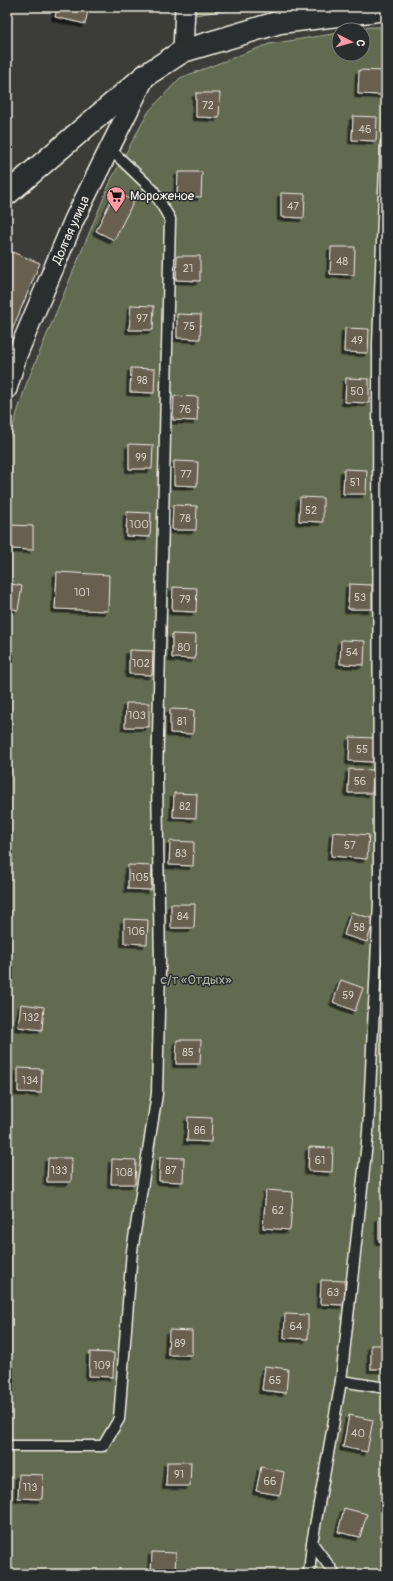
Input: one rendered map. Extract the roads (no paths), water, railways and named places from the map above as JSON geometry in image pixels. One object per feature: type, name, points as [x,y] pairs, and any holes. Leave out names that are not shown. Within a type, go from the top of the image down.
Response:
[{"type":"main road","points":[[7,194],[146,75],[183,51],[280,22],[386,9]]},
{"type":"street","points":[[183,51],[185,7]]},
{"type":"street","name":"Долгая улица","points":[[7,390],[17,356],[74,220],[146,75]]},
{"type":"lane","points":[[309,1574],[312,1543],[341,1381],[368,1133],[379,902],[378,344],[386,143]]},
{"type":"lane","points":[[8,1449],[103,1446],[119,1419],[132,1251],[157,1094],[160,967],[157,779],[170,219],[153,190],[109,148]]},
{"type":"lane","points":[[341,1381],[386,1388]]},
{"type":"lane","points":[[312,1543],[335,1574]]},
{"type":"place","name":"Мороженое","points":[[116,213]]},
{"type":"park label","name":"с/т «Отдых»","points":[[196,980]]}]
